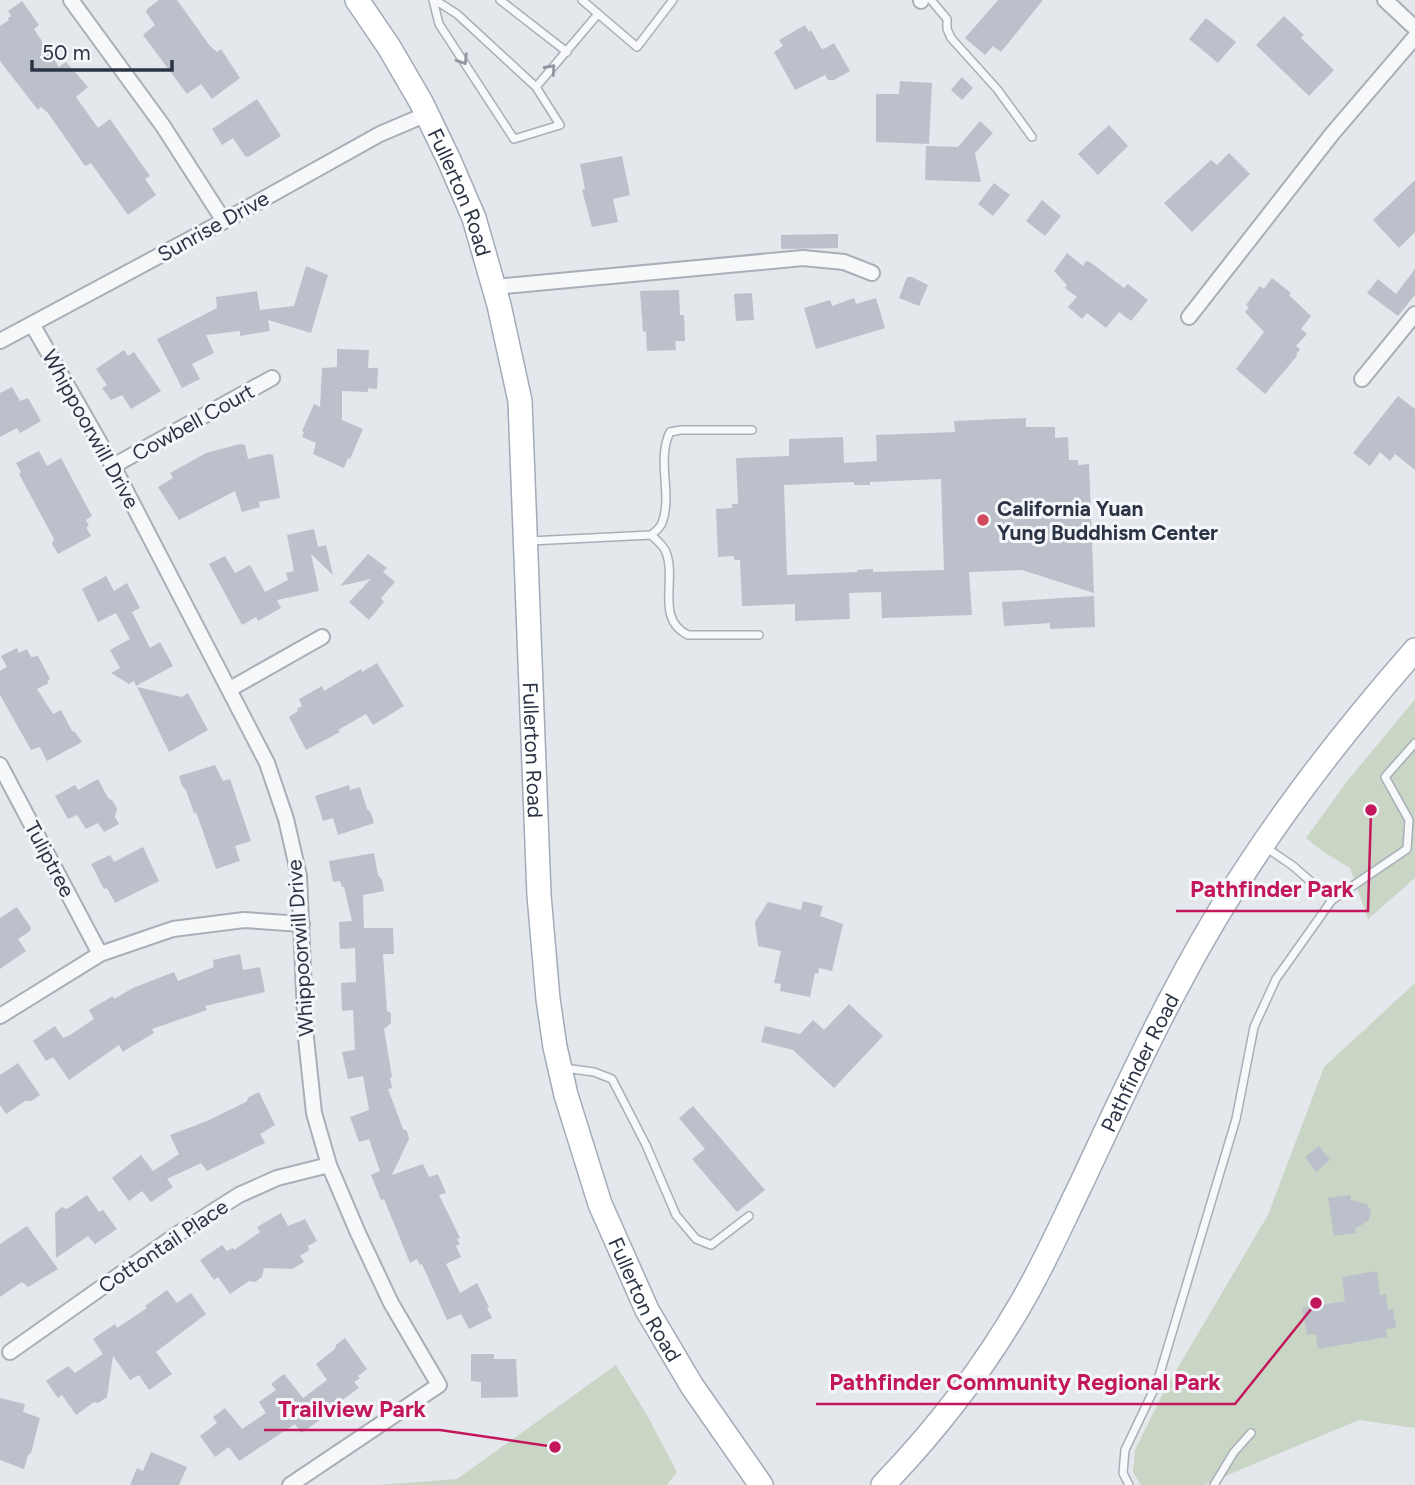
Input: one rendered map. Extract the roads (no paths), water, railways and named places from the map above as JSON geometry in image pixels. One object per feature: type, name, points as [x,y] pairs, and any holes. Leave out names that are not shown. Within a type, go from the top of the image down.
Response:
[{"type":"main road","name":"Fullerton Road","points":[[357,0],[389,47],[427,114],[474,218],[494,287],[520,401],[539,895],[548,999],[566,1095],[600,1204],[647,1310],[692,1386],[761,1485]]},
{"type":"main road","name":"Pathfinder Road","points":[[883,1485],[949,1410],[996,1345],[1023,1300],[1177,986],[1222,906],[1323,760],[1415,650]]},
{"type":"street","points":[[71,0],[163,126],[224,221]]},
{"type":"street","points":[[1385,0],[1415,28]]},
{"type":"street","points":[[1189,317],[1332,134],[1415,37]]},
{"type":"street","name":"Sunrise Drive","points":[[0,341],[380,134],[427,114]]},
{"type":"street","points":[[494,287],[803,258],[844,262],[872,273]]},
{"type":"street","points":[[1362,379],[1415,314]]},
{"type":"street","name":"Whippoorwill Drive","points":[[32,324],[113,466],[267,762],[286,819],[299,876],[306,1038],[314,1113],[329,1166],[358,1233],[391,1303],[439,1385],[290,1485]]},
{"type":"street","name":"Cowbell Court","points":[[113,466],[272,378]]},
{"type":"street","points":[[230,689],[322,637]]},
{"type":"street","name":"Tuliptree","points":[[0,765],[100,954]]},
{"type":"street","points":[[0,1016],[100,954],[173,929],[244,920],[302,924]]},
{"type":"street","name":"Cottontail Place","points":[[10,1352],[176,1235],[239,1195],[277,1178],[329,1166]]},
{"type":"lane","points":[[434,0],[457,14],[536,86],[561,125],[514,139],[439,24],[434,0]]},
{"type":"lane","points":[[500,0],[567,51]]},
{"type":"lane","points":[[582,0],[638,47],[673,0]]},
{"type":"lane","points":[[930,0],[947,19],[951,38],[997,89],[1032,137]]},
{"type":"lane","points":[[536,86],[598,14]]},
{"type":"lane","points":[[650,536],[662,525],[664,444],[670,432],[752,430]]},
{"type":"lane","points":[[526,541],[650,536],[662,545],[667,555],[671,620],[677,630],[688,635],[759,635]]},
{"type":"lane","points":[[1129,1485],[1123,1473],[1125,1450],[1157,1383],[1236,1119],[1254,1027],[1276,979],[1332,900],[1407,849],[1409,820],[1385,777],[1415,743]]},
{"type":"lane","points":[[1263,846],[1293,866],[1332,900]]},
{"type":"lane","points":[[560,1068],[594,1072],[612,1079],[646,1145],[676,1215],[696,1238],[711,1245],[749,1216]]},
{"type":"lane","points":[[1214,1485],[1234,1452],[1251,1433]]},
{"type":"place","name":"California Yuan Yung Buddhism Center","points":[[983,520]]},
{"type":"place","name":"Pathfinder Park","points":[[1371,810]]},
{"type":"place","name":"Pathfinder Community Regional Park","points":[[1316,1303]]},
{"type":"place","name":"Trailview Park","points":[[555,1447]]}]
